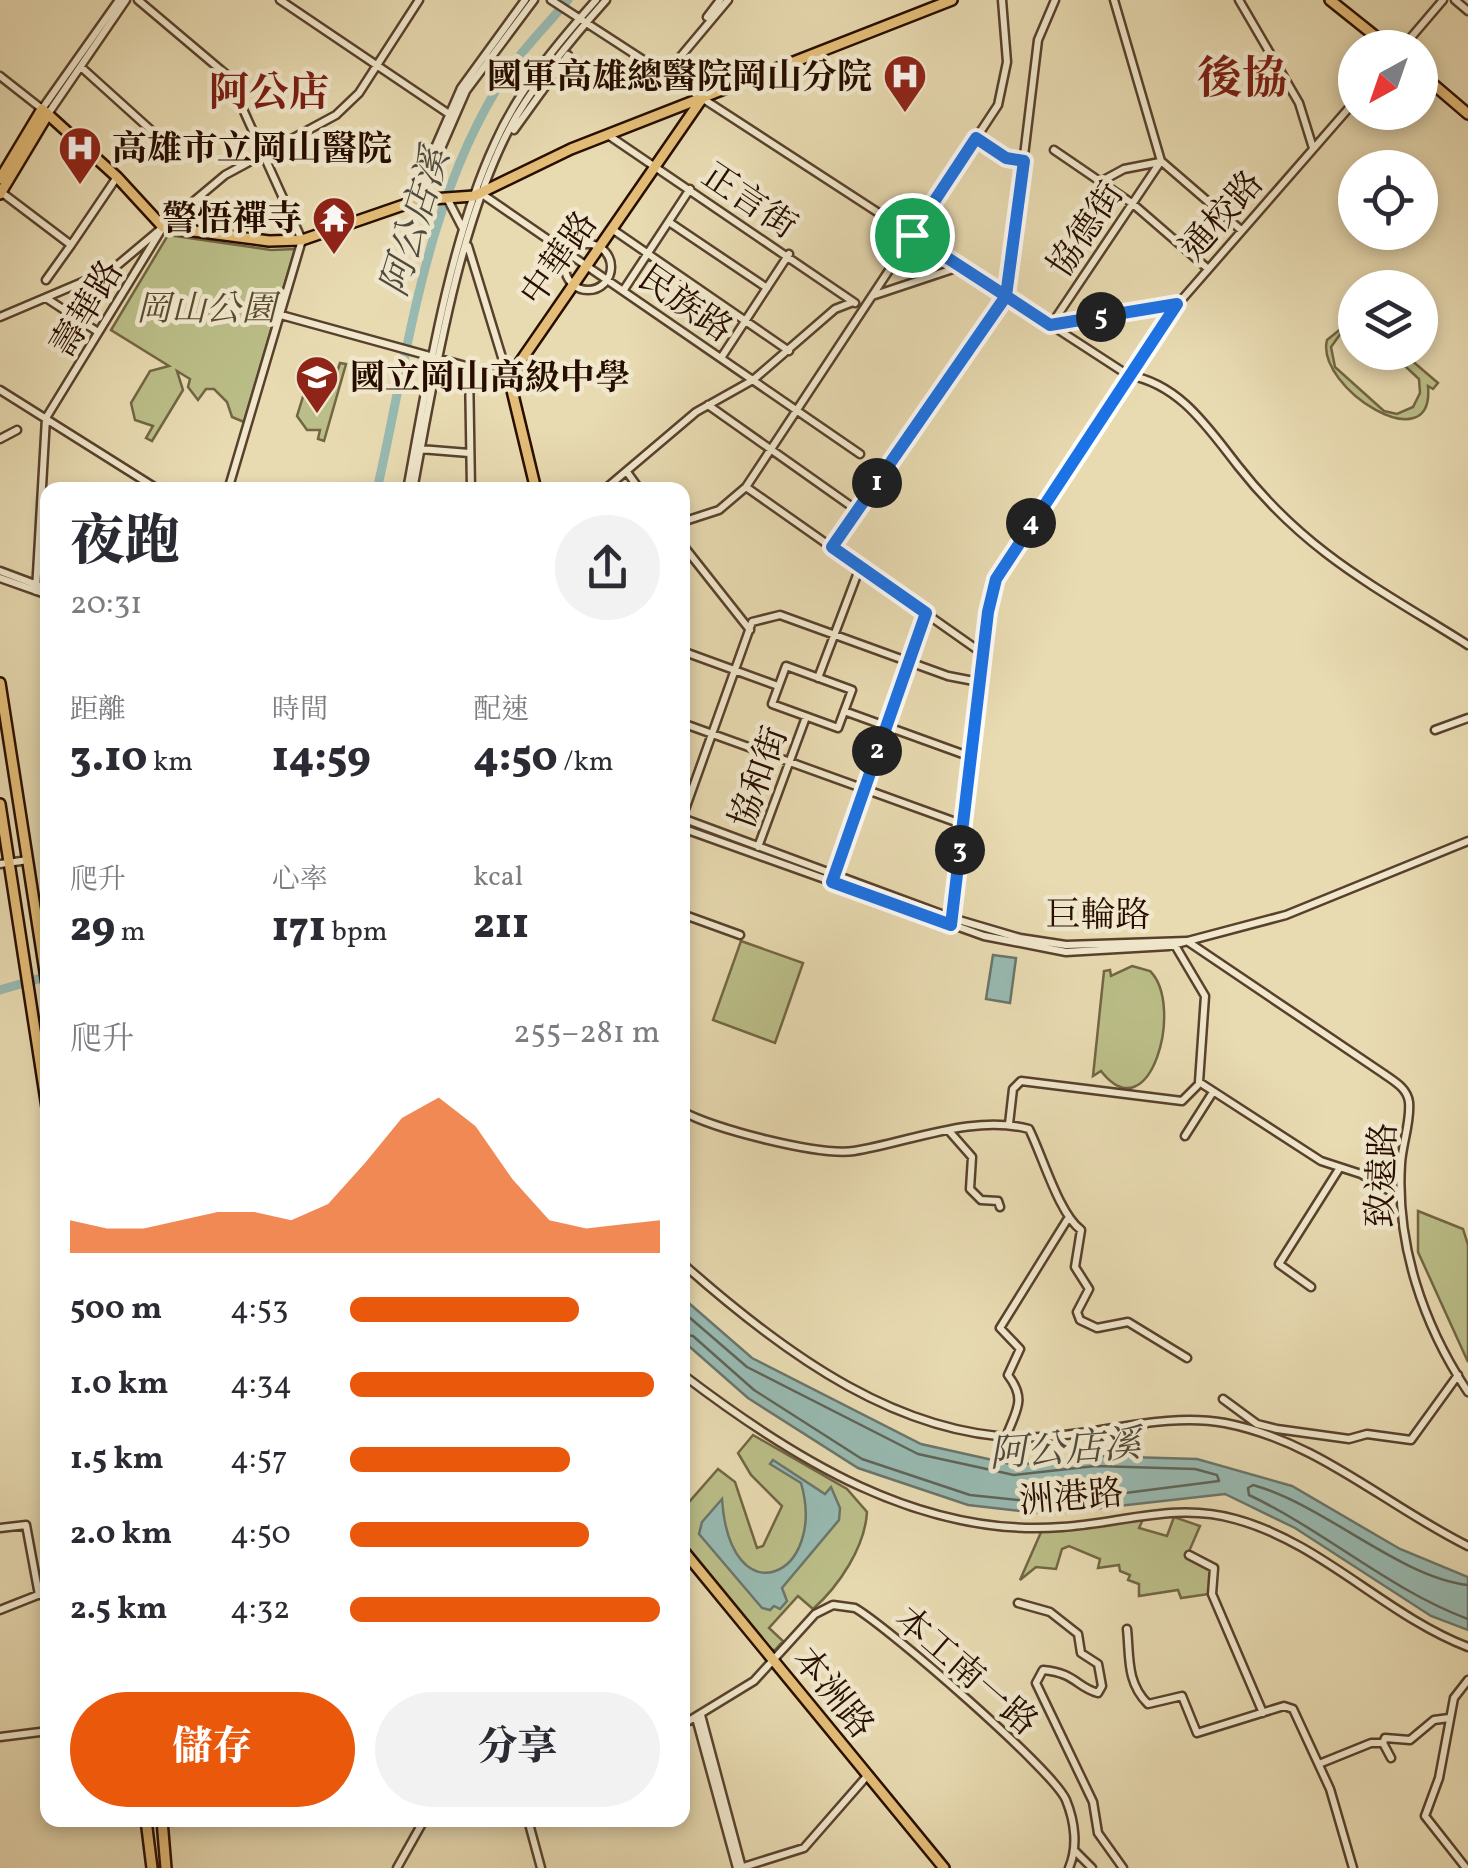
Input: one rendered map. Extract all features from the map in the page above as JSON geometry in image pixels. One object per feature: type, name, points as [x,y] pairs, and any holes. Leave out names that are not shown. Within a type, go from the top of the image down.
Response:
[{"type":"main road","points":[[1330,0],[1368,30]]},
{"type":"main road","points":[[45,112],[117,177],[162,227],[270,241],[302,240],[418,200],[478,195],[608,135],[944,1]]},
{"type":"main road","points":[[1438,88],[1468,114]]},
{"type":"main road","name":"中華路","points":[[509,378],[702,98]]},
{"type":"main road","points":[[0,180],[45,112]]},
{"type":"main road","points":[[0,193],[45,112]]},
{"type":"main road","points":[[509,378],[534,482]]},
{"type":"main road","points":[[0,683],[40,936]]},
{"type":"main road","points":[[0,804],[4,863],[40,1063]]},
{"type":"main road","name":"本洲路","points":[[690,1559],[771,1664]]},
{"type":"main road","name":"本洲路","points":[[690,1568],[941,1868]]},
{"type":"main road","points":[[147,1827],[152,1868]]},
{"type":"main road","points":[[163,1827],[166,1868]]},
{"type":"street","points":[[45,112],[81,67],[122,0]]},
{"type":"street","points":[[45,112],[122,0]]},
{"type":"street","points":[[138,0],[228,76],[267,154],[302,240],[230,482]]},
{"type":"street","points":[[280,0],[450,114]]},
{"type":"street","points":[[0,316],[113,269],[214,183],[336,116],[377,65],[420,0]]},
{"type":"street","points":[[418,200],[450,114],[525,0]]},
{"type":"street","points":[[450,114],[534,0]]},
{"type":"street","points":[[551,0],[1128,375],[1192,407],[1249,480],[1309,544],[1468,645]]},
{"type":"street","points":[[411,482],[463,230],[516,116],[596,0]]},
{"type":"street","points":[[580,18],[606,0]]},
{"type":"street","points":[[707,16],[720,0]]},
{"type":"street","points":[[666,74],[728,0]]},
{"type":"street","points":[[690,519],[720,510],[746,487],[976,138],[1005,84],[1002,0]]},
{"type":"street","points":[[832,547],[1006,296],[1038,40],[1055,0]]},
{"type":"street","points":[[1114,0],[1161,161],[1240,230]]},
{"type":"street","points":[[1239,0],[1299,103],[1313,148]]},
{"type":"street","points":[[1418,30],[1444,0]]},
{"type":"street","points":[[1455,0],[1468,11]]},
{"type":"street","points":[[513,131],[568,55]]},
{"type":"street","points":[[81,67],[153,132]]},
{"type":"street","points":[[0,76],[45,112]]},
{"type":"street","name":"通校路","points":[[952,922],[990,596],[1004,562],[1177,304],[1338,120]]},
{"type":"street","name":"正言街","points":[[608,135],[788,254],[863,310]]},
{"type":"street","points":[[976,138],[1006,158],[1024,161]]},
{"type":"street","points":[[1054,150],[1132,204],[1207,268]]},
{"type":"street","points":[[1100,182],[1124,170],[1161,161]]},
{"type":"street","name":"協德街","points":[[1050,325],[1161,161]]},
{"type":"street","points":[[46,280],[117,177]]},
{"type":"street","points":[[623,291],[690,190]]},
{"type":"street","points":[[0,193],[71,244]]},
{"type":"street","points":[[449,303],[478,195]]},
{"type":"street","name":"民族路","points":[[478,195],[569,253],[860,454]]},
{"type":"street","points":[[447,198],[459,217],[509,378]]},
{"type":"street","points":[[669,222],[767,288]]},
{"type":"street","name":"壽華路","points":[[45,482],[46,418],[162,227]]},
{"type":"street","points":[[612,229],[789,351]]},
{"type":"street","points":[[580,244],[600,246],[610,259],[608,280],[588,290],[573,285],[564,267],[569,253],[580,244]]},
{"type":"street","points":[[720,358],[788,254]]},
{"type":"street","points":[[872,296],[960,266]]},
{"type":"street","points":[[46,298],[98,332]]},
{"type":"street","points":[[614,482],[708,405],[753,380],[835,309],[854,302]]},
{"type":"street","points":[[1050,325],[1177,304]]},
{"type":"street","points":[[281,315],[509,378]]},
{"type":"street","points":[[469,368],[470,482]]},
{"type":"street","points":[[0,390],[146,482]]},
{"type":"street","points":[[708,405],[858,511]]},
{"type":"street","points":[[0,439],[17,430]]},
{"type":"street","points":[[417,449],[468,453]]},
{"type":"street","points":[[627,472],[634,482]]},
{"type":"street","points":[[533,478],[537,482]]},
{"type":"street","points":[[746,487],[983,654]]},
{"type":"street","points":[[690,554],[750,630]]},
{"type":"street","name":"壽華路","points":[[37,588],[40,564]]},
{"type":"street","points":[[860,566],[818,678],[852,690],[844,712],[971,756]]},
{"type":"street","points":[[0,575],[40,589]]},
{"type":"street","points":[[833,878],[926,613]]},
{"type":"street","points":[[690,797],[752,622],[780,615],[909,662],[979,682]]},
{"type":"street","points":[[690,654],[778,686]]},
{"type":"street","name":"協和街","points":[[818,678],[786,666],[772,704],[838,728],[844,712]]},
{"type":"street","name":"協和街","points":[[757,850],[806,717]]},
{"type":"street","points":[[1434,730],[1468,718]]},
{"type":"street","points":[[690,726],[964,825]]},
{"type":"street","name":"巨輪路","points":[[690,821],[952,922],[1066,945],[1188,941]]},
{"type":"street","name":"巨輪路","points":[[690,830],[757,850]]},
{"type":"street","points":[[1188,941],[1286,915],[1468,842]]},
{"type":"street","points":[[4,863],[28,860]]},
{"type":"street","points":[[690,917],[740,935]]},
{"type":"street","name":"致遠路","points":[[1188,941],[1404,1088],[1409,1108],[1401,1197],[1410,1269],[1468,1392]]},
{"type":"street","points":[[1174,942],[1204,996],[1197,1076],[1213,1092],[1340,1169],[1360,1174],[1401,1197]]},
{"type":"street","points":[[1008,1124],[1013,1089],[1021,1081],[1182,1101],[1197,1086]]},
{"type":"street","points":[[1185,1136],[1213,1092]]},
{"type":"street","points":[[690,1112],[810,1150],[855,1150],[1008,1124],[1029,1130],[1054,1178],[1068,1220],[1081,1230],[1075,1268],[1089,1290],[1077,1312],[1080,1320],[1096,1328],[1128,1322],[1188,1358]]},
{"type":"street","points":[[949,1131],[972,1157],[970,1189],[981,1200],[998,1201],[1000,1207]]},
{"type":"street","points":[[1311,1287],[1279,1264],[1340,1169]]},
{"type":"street","points":[[1006,1437],[1020,1397],[1019,1387],[1008,1375],[1020,1349],[1000,1328],[1068,1220]]},
{"type":"street","points":[[690,1268],[786,1346],[893,1409],[933,1426],[1006,1437],[1072,1436],[1182,1420],[1222,1422],[1286,1439],[1468,1546]]},
{"type":"street","points":[[1223,1398],[1257,1424],[1277,1429],[1350,1439],[1367,1434],[1410,1440],[1458,1375]]},
{"type":"street","name":"洲港路","points":[[690,1380],[772,1438],[901,1505],[997,1527],[1060,1527],[1153,1512],[1204,1512],[1234,1518],[1286,1539],[1404,1618],[1468,1647]]},
{"type":"street","points":[[0,1528],[26,1524],[40,1578]]},
{"type":"street","points":[[1189,1555],[1214,1568],[1212,1594],[1264,1713]]},
{"type":"street","points":[[0,1610],[40,1595]]},
{"type":"street","points":[[1018,1602],[1054,1614],[1078,1634],[1080,1653],[1098,1664],[1102,1686],[1098,1693],[1075,1676],[1055,1671],[1042,1670],[1036,1683],[1093,1802],[1098,1832],[1123,1868]]},
{"type":"street","name":"本工南一路","points":[[771,1664],[824,1608],[842,1605],[864,1612],[1052,1778],[1073,1823],[1075,1851]]},
{"type":"street","points":[[1127,1629],[1126,1662],[1145,1702],[1182,1696],[1200,1734],[1287,1706],[1293,1709],[1319,1764],[1353,1868]]},
{"type":"street","points":[[690,1720],[771,1664]]},
{"type":"street","points":[[1466,1868],[1425,1816],[1439,1778],[1449,1718],[1458,1690],[1468,1680]]},
{"type":"street","points":[[699,1716],[740,1868],[804,1848],[865,1778]]},
{"type":"street","points":[[1319,1764],[1391,1737],[1410,1740],[1434,1720],[1449,1718]]},
{"type":"street","points":[[0,1737],[40,1732]]},
{"type":"street","points":[[1383,1743],[1391,1758]]},
{"type":"street","points":[[397,1868],[420,1827]]},
{"type":"street","points":[[530,1827],[541,1868]]},
{"type":"street","points":[[1069,1868],[1075,1851],[1092,1868]]},
{"type":"green space","name":"岡山公園","points":[[168,235],[271,250],[295,249],[244,422],[232,417],[227,402],[214,389],[206,389],[198,400],[188,387],[190,379],[177,371],[183,390],[152,441],[146,438],[153,426],[135,420],[131,403],[150,371],[169,366],[111,330]]},
{"type":"green space","points":[[1338,331],[1331,347],[1335,367],[1384,411],[1397,414],[1413,407],[1420,393],[1419,379],[1409,370],[1423,370],[1438,383],[1433,389],[1428,386],[1425,408],[1413,418],[1396,418],[1376,410],[1339,378],[1328,359],[1327,340]]},
{"type":"green space","points":[[340,363],[346,364],[324,441],[318,439],[320,430],[307,430],[297,416],[310,374],[326,365],[337,372]]},
{"type":"green space","points":[[741,941],[803,963],[775,1043],[713,1020]]},
{"type":"green space","points":[[1132,966],[1150,971],[1160,988],[1164,1010],[1157,1057],[1147,1076],[1134,1087],[1119,1086],[1101,1071],[1093,1076],[1104,971],[1110,970],[1111,976]]},
{"type":"green space","points":[[1418,1211],[1463,1229],[1468,1245],[1468,1362],[1418,1252]]},
{"type":"green space","points":[[753,1435],[847,1489],[867,1512],[856,1552],[832,1589],[813,1609],[798,1596],[769,1628],[783,1641],[775,1650],[768,1650],[690,1553],[690,1501],[718,1469],[735,1482],[757,1548],[763,1546],[782,1506],[751,1475],[738,1453]]},
{"type":"green space","points":[[1145,1515],[1139,1528],[1167,1536],[1174,1517],[1200,1526],[1187,1556],[1210,1566],[1214,1573],[1209,1594],[1181,1598],[1178,1590],[1139,1596],[1139,1584],[1128,1580],[1130,1575],[1120,1571],[1119,1565],[1098,1568],[1100,1559],[1069,1546],[1062,1549],[1056,1569],[1036,1567],[1020,1580],[1042,1530]]},
{"type":"water","points":[[993,955],[1016,958],[1010,1003],[986,999]]},
{"type":"water","name":"阿公店溪","points":[[690,1304],[752,1358],[921,1444],[1015,1465],[1094,1456],[1197,1459],[1292,1486],[1400,1549],[1468,1577],[1468,1630],[1431,1616],[1295,1528],[1225,1494],[1047,1514],[968,1505],[858,1468],[748,1398],[690,1347]]},
{"type":"water","points":[[773,1460],[825,1494],[831,1487],[840,1508],[839,1520],[782,1588],[787,1601],[780,1609],[774,1606],[770,1610],[762,1608],[699,1534],[702,1522],[722,1499],[729,1537],[742,1560],[758,1571],[775,1571],[790,1561],[801,1542],[806,1516],[801,1483],[770,1464]]},
{"type":"waterway","name":"阿公店溪","points":[[379,482],[424,273],[458,167],[509,70],[568,0]]},
{"type":"waterway","points":[[0,990],[40,978]]},
{"type":"place","name":"國軍高雄總醫院岡山分院","points":[[905,114]]},
{"type":"place","name":"高雄市立岡山醫院","points":[[80,186]]},
{"type":"place","name":"警悟禪寺","points":[[334,256]]},
{"type":"place","name":"國立岡山高級中學","points":[[317,415]]},
{"type":"district","name":"後協","points":[[1242,77]]},
{"type":"district","name":"阿公店","points":[[269,91]]},
{"type":"route","points":[[912,235],[976,138],[1006,158],[1024,161],[1006,296],[1050,325],[1177,304],[996,579],[990,596],[951,925],[832,882],[926,613],[832,547],[1006,296],[912,235]]}]
